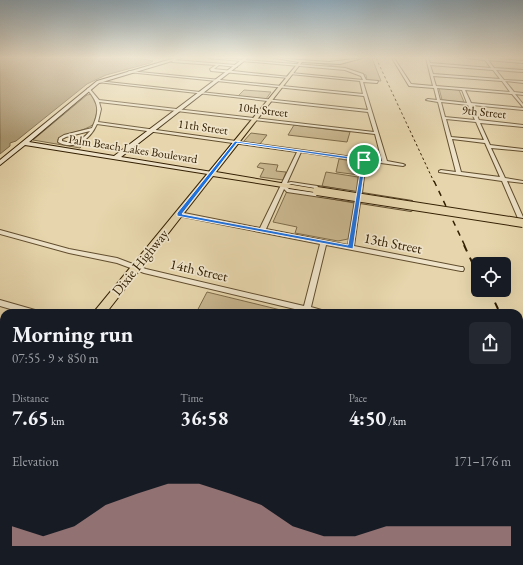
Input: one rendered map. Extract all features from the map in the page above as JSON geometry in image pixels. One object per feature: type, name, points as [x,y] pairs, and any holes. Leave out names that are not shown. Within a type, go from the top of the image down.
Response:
[{"type":"main road","name":"Dixie Highway","points":[[102,309],[282,84]]},
{"type":"main road","name":"Palm Beach Lakes Boulevard","points":[[212,174],[522,221]]},
{"type":"street","points":[[0,164],[95,84]]},
{"type":"street","points":[[120,84],[370,111]]},
{"type":"street","points":[[116,158],[213,84]]},
{"type":"street","points":[[252,84],[365,95]]},
{"type":"street","points":[[363,84],[365,95],[385,163]]},
{"type":"street","points":[[410,84],[523,94]]},
{"type":"street","points":[[506,84],[523,108]]},
{"type":"street","points":[[435,87],[459,173]]},
{"type":"street","points":[[89,89],[99,101],[100,113],[96,123],[82,141],[68,144],[60,142],[60,140],[65,136],[92,128]]},
{"type":"street","points":[[463,89],[522,221]]},
{"type":"street","points":[[428,100],[523,108]]},
{"type":"street","name":"10th Street","points":[[99,101],[376,133]]},
{"type":"street","name":"9th Street","points":[[443,118],[523,126]]},
{"type":"street","name":"11th Street","points":[[96,123],[403,165]]},
{"type":"street","points":[[449,138],[523,150]]},
{"type":"street","name":"Palm Beach Lakes Boulevard","points":[[23,144],[212,174]]},
{"type":"street","points":[[262,231],[299,151]]},
{"type":"street","points":[[351,248],[364,160]]},
{"type":"street","points":[[441,171],[523,182]]},
{"type":"street","points":[[291,183],[410,202],[411,209],[287,190],[284,185],[291,183]]},
{"type":"street","name":"13th Street","points":[[179,214],[461,269]]},
{"type":"street","points":[[522,221],[487,214],[490,222],[523,227]]},
{"type":"street","name":"14th Street","points":[[0,232],[136,267],[144,271],[299,309]]},
{"type":"street","points":[[307,309],[324,242]]},
{"type":"street","points":[[0,303],[21,309]]},
{"type":"shaded area","points":[[0,84],[87,84],[16,141],[10,143],[10,146],[0,154]]},
{"type":"shaded area","points":[[439,88],[459,90],[464,102],[442,100]]},
{"type":"shaded area","points":[[244,90],[271,92],[266,99],[238,96]]},
{"type":"shaded area","points":[[92,94],[98,107],[94,124],[90,127],[58,139],[59,144],[66,145],[85,143],[80,148],[33,140],[87,95]]},
{"type":"shaded area","points":[[294,125],[350,132],[347,142],[288,135]]},
{"type":"shaded area","points":[[251,133],[267,135],[260,144],[243,142]]},
{"type":"shaded area","points":[[339,159],[361,162],[359,175],[336,172]]},
{"type":"shaded area","points":[[260,163],[278,165],[276,171],[286,172],[283,180],[260,177],[264,169],[257,167]]},
{"type":"shaded area","points":[[326,172],[358,177],[356,192],[322,186]]},
{"type":"shaded area","points":[[287,191],[354,203],[348,239],[338,241],[295,233],[297,227],[273,222]]},
{"type":"shaded area","points":[[207,292],[277,309],[198,309]]},
{"type":"railway","points":[[388,84],[434,182]]},
{"type":"railway","points":[[434,181],[465,246]]},
{"type":"railway","points":[[464,245],[471,260]]},
{"type":"railway","points":[[492,297],[498,309]]},
{"type":"route","points":[[236,142],[364,160],[351,248],[179,214],[236,142]]}]
